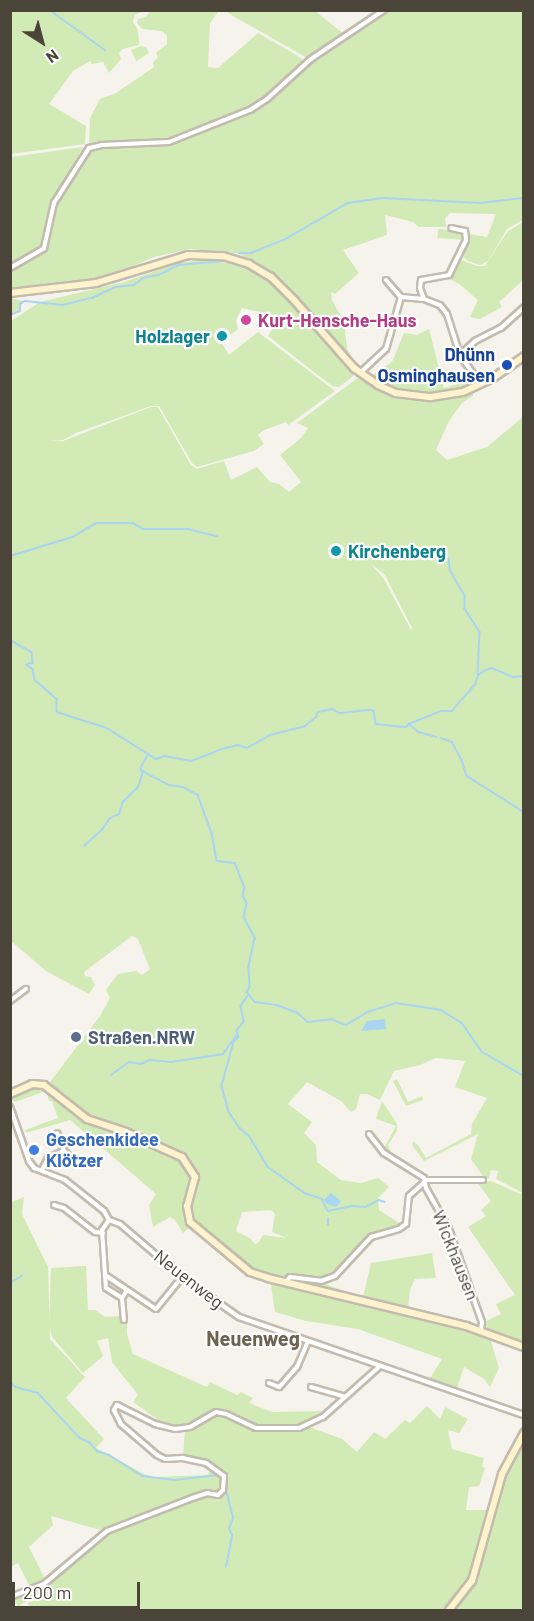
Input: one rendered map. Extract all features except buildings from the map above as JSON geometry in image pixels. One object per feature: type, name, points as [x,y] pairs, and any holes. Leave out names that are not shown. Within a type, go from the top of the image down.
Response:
[{"type":"main road","points":[[10,293],[96,283],[188,255],[231,258],[257,268],[282,286],[359,373],[378,385],[413,396],[448,396],[480,385],[524,356]]},
{"type":"main road","points":[[10,1094],[32,1084],[44,1085],[87,1119],[126,1132],[184,1159],[195,1178],[186,1209],[193,1226],[248,1270],[286,1283],[481,1330],[524,1347]]},
{"type":"main road","points":[[449,1611],[472,1581],[502,1474],[524,1433]]},
{"type":"street","points":[[10,268],[44,248],[54,203],[89,148],[97,145],[169,142],[250,110],[267,99],[311,59],[384,10]]},
{"type":"street","points":[[424,299],[420,288],[421,280],[449,275],[465,242],[465,231],[451,228]]},
{"type":"street","points":[[386,280],[401,297],[424,299],[440,305],[447,314],[460,355],[480,385]]},
{"type":"street","points":[[359,373],[386,349],[401,297]]},
{"type":"street","points":[[460,355],[475,341],[501,328],[524,307]]},
{"type":"street","points":[[10,1001],[26,989]]},
{"type":"street","name":"Neuenweg","points":[[10,1107],[30,1163],[37,1170],[64,1180],[104,1211],[109,1220],[120,1224],[182,1277],[239,1317],[524,1414]]},
{"type":"street","points":[[57,1133],[68,1155]]},
{"type":"street","name":"Wickhausen","points":[[369,1134],[384,1153],[420,1174],[448,1226],[482,1322],[481,1330]]},
{"type":"street","points":[[42,1170],[48,1158],[64,1151]]},
{"type":"street","points":[[424,1182],[433,1179],[483,1180]]},
{"type":"street","name":"Wickhausen","points":[[286,1283],[290,1277],[318,1281],[335,1276],[371,1237],[399,1229],[406,1224],[409,1196],[424,1182]]},
{"type":"street","points":[[54,1205],[64,1208],[95,1232],[103,1233]]},
{"type":"street","points":[[109,1220],[103,1233],[107,1290],[122,1298]]},
{"type":"street","points":[[105,1275],[156,1309],[182,1277]]},
{"type":"street","points":[[124,1320],[122,1298],[128,1290]]},
{"type":"street","points":[[269,1383],[279,1387],[282,1384],[297,1367],[308,1341]]},
{"type":"street","points":[[10,1597],[44,1584],[109,1530],[207,1493],[218,1495],[223,1490],[225,1483],[221,1472],[206,1463],[161,1457],[123,1426],[114,1408],[119,1405],[155,1424],[175,1429],[190,1426],[208,1414],[221,1412],[256,1428],[299,1428],[316,1422],[380,1366]]},
{"type":"street","points":[[310,1387],[346,1397]]},
{"type":"green space","points":[[229,10],[315,11],[345,35],[307,58],[228,13]]},
{"type":"green space","points":[[10,11],[144,11],[135,15],[133,22],[138,30],[139,45],[123,49],[119,53],[121,59],[109,73],[103,62],[92,64],[90,61],[73,71],[49,104],[86,126],[85,144],[11,154]]},
{"type":"green space","points":[[150,11],[218,12],[210,23],[208,67],[218,68],[258,33],[302,59],[303,63],[265,98],[250,108],[181,136],[148,142],[89,144],[90,118],[100,99],[116,93],[154,67],[153,63],[158,57],[156,53],[167,44],[167,36],[162,31],[142,29],[137,23],[138,19],[146,17]]},
{"type":"green space","points":[[388,11],[523,11],[523,220],[507,229],[488,261],[480,265],[468,261],[463,256],[467,231],[469,234],[487,237],[496,214],[450,213],[445,218],[446,227],[419,227],[413,222],[385,215],[387,235],[343,250],[359,273],[335,294],[331,292],[332,300],[344,322],[347,348],[354,363],[282,282],[261,265],[237,253],[190,249],[154,257],[117,273],[62,286],[11,289],[11,271],[38,255],[48,245],[56,203],[88,151],[98,147],[158,147],[174,144],[257,109],[308,63]]},
{"type":"green space","points":[[141,46],[147,48],[149,53],[136,61],[131,50]]},
{"type":"green space","points":[[83,147],[52,201],[46,239],[42,246],[11,266],[11,157]]},
{"type":"green space","points":[[523,222],[523,280],[499,302],[502,307],[480,319],[470,317],[478,300],[459,284],[447,278],[459,259],[477,266],[485,266],[507,232]]},
{"type":"green space","points":[[438,229],[464,231],[463,240],[437,238]]},
{"type":"green space","points":[[205,260],[235,264],[254,270],[273,283],[354,374],[339,387],[332,386],[268,336],[273,328],[267,323],[273,315],[242,308],[236,320],[238,329],[221,342],[229,355],[258,332],[335,391],[288,425],[286,422],[264,430],[258,435],[264,444],[254,451],[197,467],[192,463],[159,406],[151,406],[76,433],[63,440],[49,440],[63,441],[151,407],[158,407],[191,465],[197,469],[224,461],[231,480],[257,467],[270,482],[279,484],[289,492],[301,482],[280,455],[301,438],[308,428],[297,423],[359,377],[373,388],[416,400],[442,400],[473,391],[473,396],[462,403],[449,421],[436,450],[447,460],[487,447],[523,417],[523,1193],[496,1179],[498,1171],[491,1170],[489,1178],[485,1179],[471,1159],[478,1134],[424,1161],[412,1145],[413,1141],[426,1158],[471,1134],[472,1124],[487,1098],[455,1087],[465,1061],[436,1058],[420,1065],[394,1071],[380,1100],[367,1094],[360,1094],[356,1109],[351,1112],[341,1101],[307,1082],[288,1104],[312,1122],[304,1133],[316,1145],[317,1162],[341,1180],[361,1183],[378,1178],[389,1187],[378,1198],[379,1210],[401,1224],[371,1236],[334,1274],[321,1279],[290,1274],[282,1280],[252,1270],[191,1219],[189,1206],[198,1178],[192,1165],[182,1154],[192,1176],[184,1209],[190,1227],[183,1233],[175,1220],[170,1217],[153,1227],[149,1205],[156,1194],[70,1120],[26,1133],[25,1130],[58,1118],[47,1094],[43,1092],[15,1102],[11,1099],[11,1096],[31,1087],[41,1086],[77,1115],[79,1113],[51,1087],[50,1082],[100,1016],[110,998],[106,990],[118,974],[136,971],[142,975],[150,969],[138,939],[132,936],[84,972],[85,976],[91,977],[95,985],[89,994],[46,971],[11,941],[11,321],[40,302],[124,282],[178,263]],"holes":[[[370,563],[385,575],[411,630],[384,579]],[[271,1210],[275,1214],[272,1232],[287,1238],[263,1235],[255,1244],[250,1238],[236,1231],[242,1212]]]},
{"type":"green space","points":[[11,298],[23,301],[19,313],[11,313]]},
{"type":"green space","points":[[429,329],[444,388],[473,379],[473,385],[434,395],[403,392],[370,377],[392,362],[404,333],[417,335]]},
{"type":"green space","points":[[397,1079],[408,1102],[422,1096],[423,1100],[406,1106],[393,1081]]},
{"type":"green space","points":[[382,1101],[397,1124],[397,1131],[388,1145],[393,1156],[383,1150],[396,1126],[376,1119]]},
{"type":"green space","points":[[491,1181],[523,1195],[523,1341],[508,1336],[523,1345],[490,1332],[484,1322],[501,1314],[496,1304],[515,1295],[468,1227],[486,1216],[481,1210],[491,1201],[477,1182]]},
{"type":"green space","points":[[24,1197],[22,1214],[48,1267],[50,1339],[85,1377],[66,1398],[104,1439],[96,1448],[144,1474],[155,1477],[208,1475],[211,1465],[183,1457],[185,1430],[211,1414],[221,1413],[253,1428],[309,1427],[342,1439],[357,1452],[374,1432],[385,1439],[405,1420],[410,1423],[427,1406],[440,1419],[445,1407],[468,1419],[459,1433],[448,1430],[452,1449],[484,1458],[482,1466],[485,1468],[479,1486],[469,1487],[466,1510],[490,1510],[505,1472],[523,1438],[523,1610],[30,1610],[28,1602],[41,1600],[36,1599],[28,1600],[18,1607],[13,1596],[45,1585],[106,1533],[131,1521],[104,1531],[51,1516],[53,1525],[29,1547],[46,1581],[31,1589],[18,1563],[11,1567],[10,1203]]},
{"type":"green space","points":[[193,1228],[245,1270],[489,1335],[499,1368],[490,1387],[484,1379],[464,1367],[457,1388],[429,1380],[442,1359],[358,1329],[306,1321],[275,1312],[271,1285],[238,1267],[191,1230]]},
{"type":"green space","points":[[432,1253],[436,1278],[415,1279],[410,1290],[408,1308],[478,1326],[291,1281],[319,1282],[363,1297],[371,1263]]},
{"type":"green space","points":[[86,1266],[88,1310],[95,1310],[105,1317],[121,1316],[122,1322],[127,1321],[127,1334],[133,1354],[207,1387],[210,1382],[237,1395],[241,1392],[253,1398],[249,1403],[272,1412],[324,1411],[325,1414],[300,1427],[256,1427],[217,1411],[205,1414],[184,1426],[160,1425],[157,1419],[133,1402],[138,1395],[112,1362],[108,1338],[97,1341],[103,1356],[83,1373],[52,1337],[49,1326],[51,1268]]},
{"type":"water","points":[[385,1019],[386,1029],[361,1031],[367,1021]]},
{"type":"water","points":[[331,1193],[341,1201],[336,1207],[327,1204],[324,1200]]},
{"type":"waterway","points":[[50,10],[105,50]]},
{"type":"waterway","points":[[239,253],[251,253],[284,240],[348,203],[383,198],[480,203],[524,198]]},
{"type":"waterway","points":[[10,315],[20,311],[20,304],[25,301],[63,305],[92,298],[116,287],[134,285],[143,278],[159,275],[179,265],[223,261]]},
{"type":"waterway","points":[[10,556],[73,537],[96,523],[133,523],[143,529],[188,529],[217,536]]},
{"type":"waterway","points":[[449,558],[450,570],[465,596],[465,609],[480,632],[478,674]]},
{"type":"waterway","points":[[10,640],[32,652],[33,663],[27,665],[33,669],[35,680],[57,699],[57,712],[107,728],[156,759],[164,756],[192,761],[238,745],[247,748],[270,735],[305,726],[316,717],[318,712],[332,709],[340,713],[371,710],[374,711],[376,724],[406,727],[409,724],[419,732],[436,737]]},
{"type":"waterway","points":[[409,724],[442,711],[452,711],[475,685],[478,675],[486,670],[492,668],[513,677],[524,676]]},
{"type":"waterway","points":[[441,738],[452,742],[462,760],[467,776],[524,812]]},
{"type":"waterway","points":[[149,754],[141,768],[142,771],[169,785],[183,787],[198,795],[212,833],[217,861],[235,863],[245,888],[243,896],[247,903],[244,917],[255,938],[249,967],[250,987],[247,992],[255,1002],[277,1005],[298,1013],[308,1022],[331,1019],[346,1025],[368,1012],[396,1003],[441,1010],[462,1023],[482,1052],[524,1076]]},
{"type":"waterway","points":[[84,846],[102,830],[110,818],[119,814],[123,802],[138,787],[143,772]]},
{"type":"waterway","points":[[248,996],[241,1006],[244,1022],[237,1031],[239,1037],[234,1042],[222,1086],[229,1112],[239,1127],[250,1137],[268,1167],[305,1193],[322,1199],[328,1211],[351,1206],[366,1207],[379,1200],[385,1202]]},
{"type":"waterway","points":[[111,1075],[129,1062],[141,1064],[150,1060],[171,1062],[223,1054],[237,1035]]},
{"type":"waterway","points":[[328,1219],[328,1225]]},
{"type":"waterway","points":[[10,1283],[22,1276]]},
{"type":"waterway","points":[[10,1382],[16,1387],[38,1393],[80,1438],[89,1442],[97,1451],[109,1455],[142,1476],[174,1480],[219,1475]]},
{"type":"waterway","points":[[226,1489],[233,1518],[229,1529],[232,1535],[226,1567]]},
{"type":"place","name":"Kurt-Hensche-Haus","points":[[246,320]]},
{"type":"place","name":"Holzlager","points":[[222,336]]},
{"type":"place","name":"Dhünn Osminghausen","points":[[507,365]]},
{"type":"place","name":"Kirchenberg","points":[[336,551]]},
{"type":"place","name":"Straßen.NRW","points":[[76,1037]]},
{"type":"place","name":"Geschenkidee Klötzer","points":[[34,1150]]},
{"type":"district","name":"Neuenweg","points":[[253,1338]]}]
